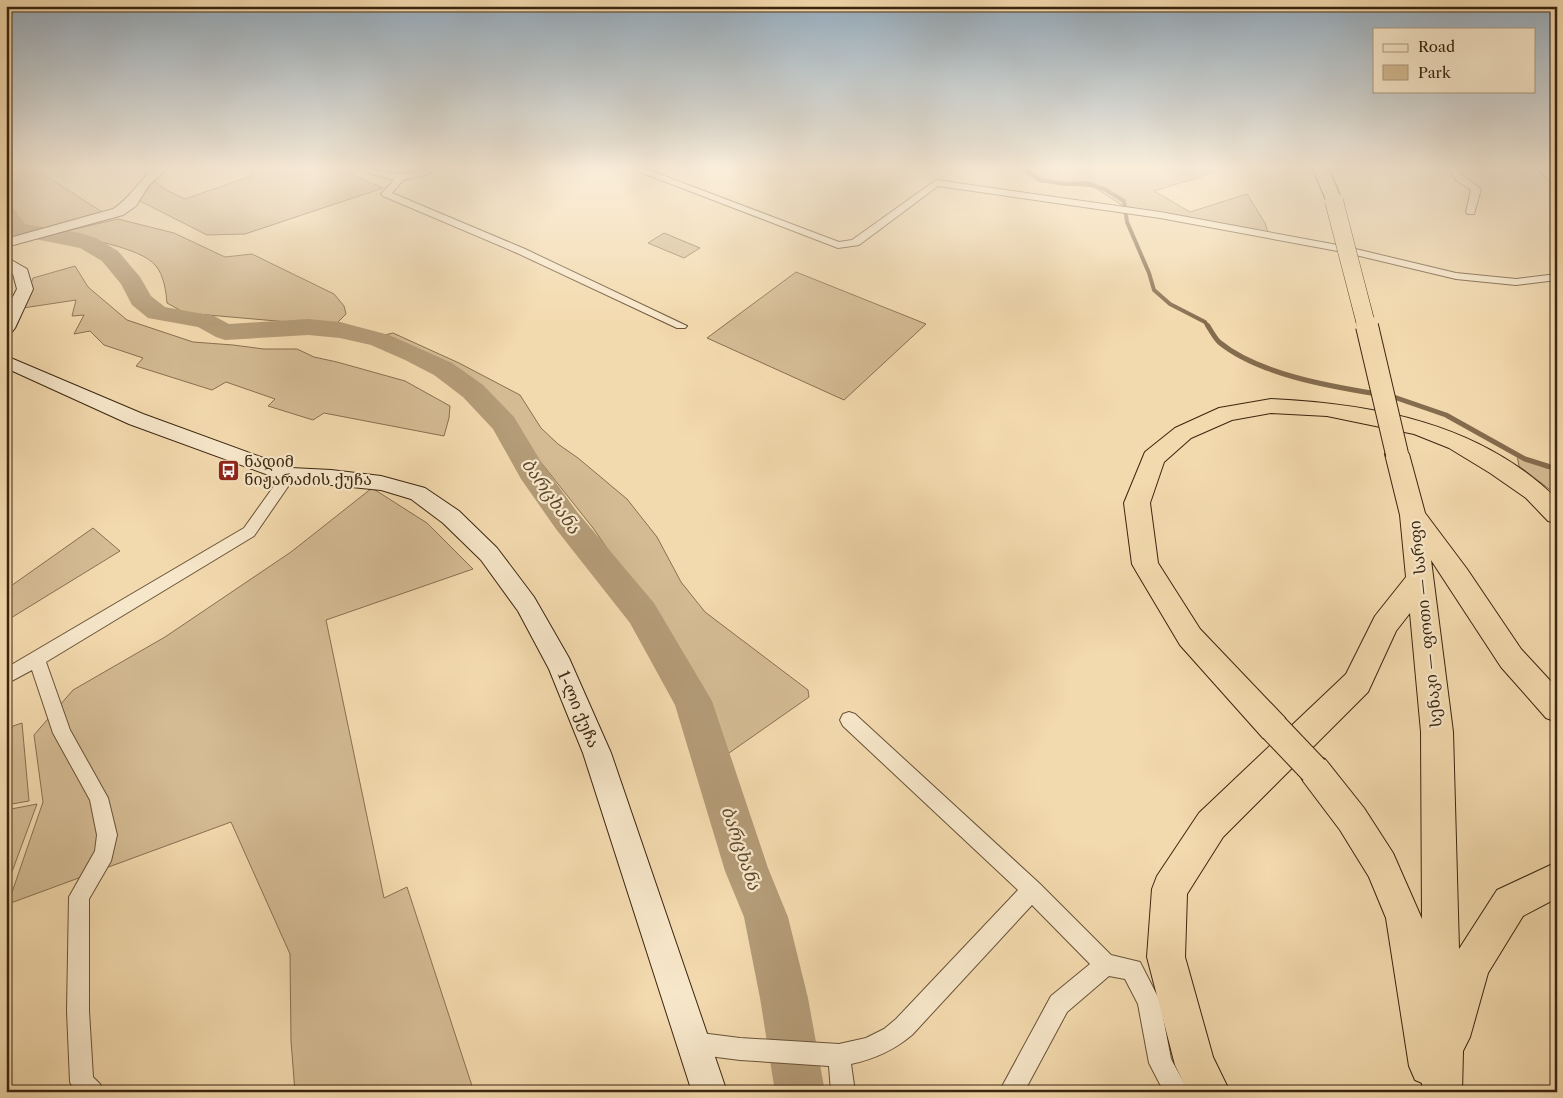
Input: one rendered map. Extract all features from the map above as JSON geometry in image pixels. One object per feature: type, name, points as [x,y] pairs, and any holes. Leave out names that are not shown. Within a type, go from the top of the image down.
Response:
[{"type":"highway","name":"სენაკი — ფოთი — სარფი","points":[[1339,220],[1413,515],[1437,732],[1439,1082]]},
{"type":"highway","points":[[1439,1082],[1404,918],[1376,858],[1352,819],[1314,770],[1190,637],[1145,564],[1137,503],[1153,458],[1183,433],[1227,413],[1271,406],[1327,409],[1419,428],[1457,442],[1499,467],[1535,492],[1557,514]]},
{"type":"highway","points":[[1413,515],[1457,576],[1511,658],[1557,709]]},
{"type":"highway","points":[[1210,1092],[1195,1064],[1166,957],[1170,889],[1211,826],[1357,684],[1385,624],[1420,580]]},
{"type":"highway","points":[[1439,1082],[1471,965],[1510,904],[1557,879]]},
{"type":"main road","points":[[6,262],[21,272],[25,289],[6,328]]},
{"type":"main road","points":[[6,361],[136,419],[289,475]]},
{"type":"main road","name":"1-ლი ქუჩა","points":[[289,475],[381,482],[418,493],[451,517],[489,554],[526,604],[560,666],[597,753],[710,1092]]},
{"type":"street","points":[[6,243],[89,220]]},
{"type":"street","points":[[448,220],[521,251],[681,326]]},
{"type":"street","points":[[773,220],[838,245],[846,246],[854,243],[885,220]]},
{"type":"street","points":[[1184,220],[1343,249],[1456,276],[1516,282],[1557,277]]},
{"type":"street","points":[[6,678],[249,532],[289,475]]},
{"type":"street","points":[[36,660],[62,734],[99,798],[108,835],[104,854],[79,897],[78,1010],[82,1082],[92,1092]]},
{"type":"street","points":[[849,720],[1032,890],[1106,964],[1132,970],[1149,1001],[1160,1063],[1177,1092]]},
{"type":"street","points":[[693,1043],[831,1054],[869,1050],[892,1037],[904,1027],[1032,890]]},
{"type":"street","points":[[1011,1092],[1060,1004],[1106,964]]},
{"type":"street","points":[[831,1054],[843,1092]]},
{"type":"green space","points":[[6,220],[76,220],[6,238]]},
{"type":"green space","points":[[113,220],[123,220],[174,233],[225,257],[252,254],[334,294],[344,306],[346,314],[334,326],[185,313],[167,303],[161,274],[148,259],[110,244],[57,233]]},
{"type":"green space","points":[[178,220],[286,220],[245,234],[207,235]]},
{"type":"green space","points":[[1202,220],[1263,220],[1268,232]]},
{"type":"green space","points":[[664,233],[700,248],[684,258],[648,243]]},
{"type":"green space","points":[[75,266],[88,287],[127,320],[193,342],[264,349],[297,349],[314,357],[405,381],[450,406],[444,436],[324,413],[313,420],[268,406],[275,399],[226,382],[212,390],[136,366],[143,358],[104,345],[90,331],[74,334],[84,315],[72,316],[76,300],[23,308],[33,278]]},
{"type":"green space","points":[[796,272],[926,324],[844,400],[707,338]]},
{"type":"green space","points":[[393,333],[459,363],[520,395],[541,428],[558,444],[578,458],[627,499],[657,537],[681,582],[705,612],[808,690],[809,697],[719,760],[704,707],[650,610],[593,528],[481,387],[433,360],[380,336]]},
{"type":"green space","points":[[1517,455],[1546,468],[1557,469],[1557,495],[1519,466]]},
{"type":"green space","points":[[372,488],[427,523],[473,569],[326,620],[384,898],[407,887],[474,1092],[295,1092],[291,1041],[290,954],[231,822],[8,904],[43,802],[34,735],[73,690],[165,637],[291,552]]},
{"type":"green space","points":[[93,528],[120,551],[6,621],[6,587],[8,588]]},
{"type":"green space","points":[[22,723],[29,801],[6,805],[6,745],[13,726]]},
{"type":"green space","points":[[37,804],[6,888],[6,810]]},
{"type":"waterway","name":"ბარცხანა","points":[[11,220],[18,229],[72,238],[88,243],[110,256],[132,282],[141,300],[157,313],[205,321],[225,332],[308,327],[340,330],[380,340],[414,354],[443,369],[473,391],[504,424],[532,472],[567,521],[642,613],[693,701],[747,871],[766,917],[784,998],[800,1092]]},
{"type":"waterway","points":[[1127,220],[1149,273],[1154,290],[1170,304],[1205,322],[1209,328]]},
{"type":"waterway","points":[[1208,326],[1219,342],[1253,362],[1294,377],[1377,394]]},
{"type":"waterway","points":[[1388,395],[1446,415],[1525,459],[1557,469]]},
{"type":"place","name":"ნადიმ ნიჟარაძის ქუჩა","points":[[228,470]]}]
